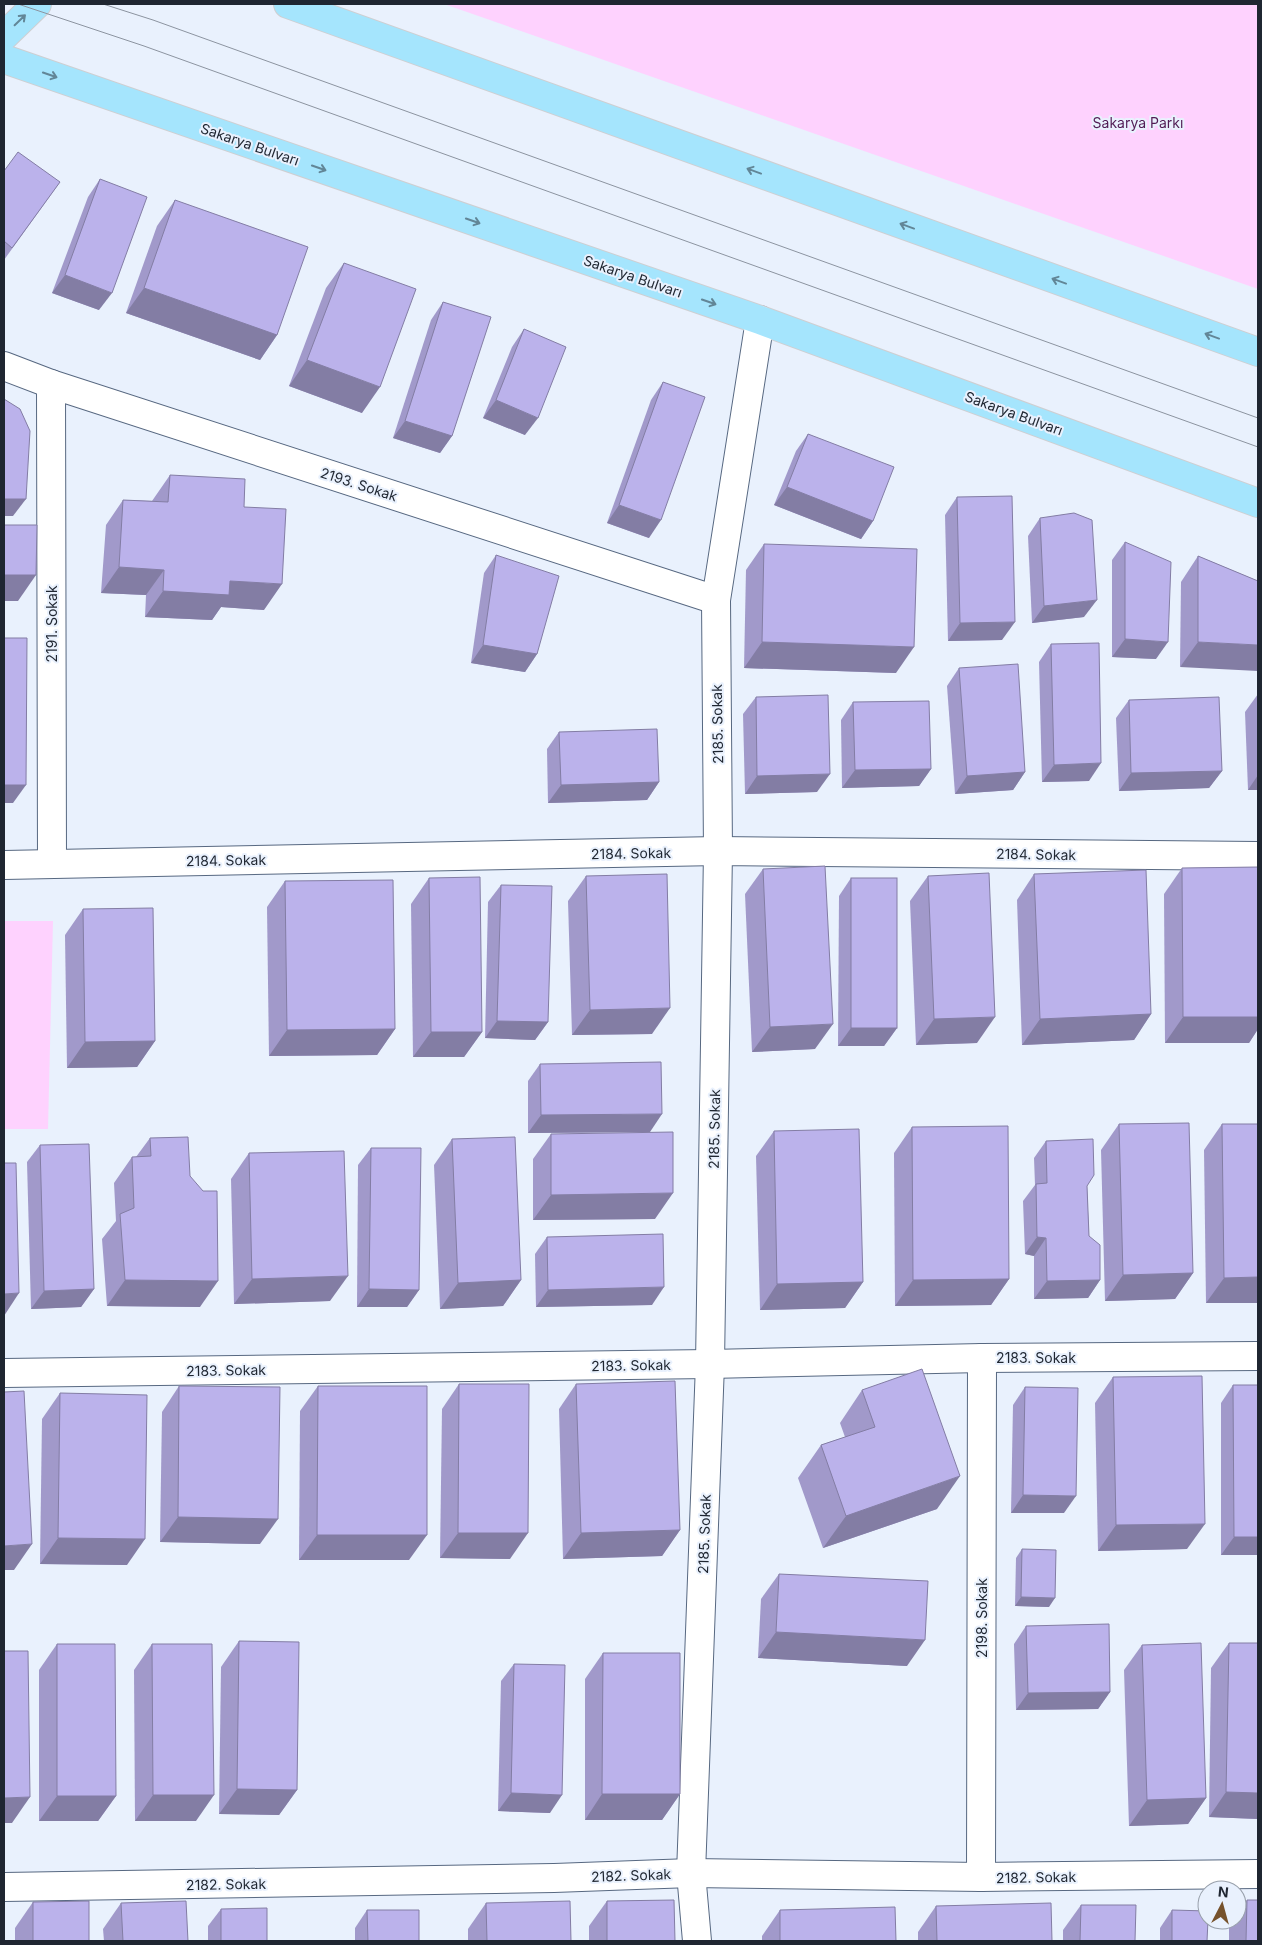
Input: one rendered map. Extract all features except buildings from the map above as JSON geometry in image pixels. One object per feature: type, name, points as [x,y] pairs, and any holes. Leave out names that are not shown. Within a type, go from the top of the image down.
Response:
[{"type":"main road","points":[[4,36],[37,4]]},
{"type":"main road","points":[[288,4],[1258,352]]},
{"type":"main road","name":"Sakarya Bulvarı","points":[[4,59],[760,320],[1258,503]]},
{"type":"street","name":"2185. Sokak","points":[[697,1941],[691,1873],[710,1364],[718,851],[716,600],[760,320]]},
{"type":"street","name":"2193. Sokak","points":[[4,366],[51,384],[716,600]]},
{"type":"street","name":"2191. Sokak","points":[[51,384],[52,863]]},
{"type":"street","name":"2184. Sokak","points":[[4,865],[718,851],[1258,856]]},
{"type":"street","name":"2183. Sokak","points":[[4,1373],[710,1364],[982,1358],[1258,1356]]},
{"type":"street","name":"2198. Sokak","points":[[981,1878],[982,1358]]},
{"type":"street","name":"2182. Sokak","points":[[4,1887],[554,1878],[691,1873],[981,1878],[1258,1874]]},
{"type":"green space","name":"Sakarya Parkı","points":[[444,4],[1258,4],[1258,289]]},
{"type":"green space","points":[[4,921],[53,921],[48,1129],[4,1129]]},
{"type":"tram line","points":[[18,4],[144,46],[1258,447]]},
{"type":"tram line","points":[[103,4],[153,20],[1258,418]]}]
